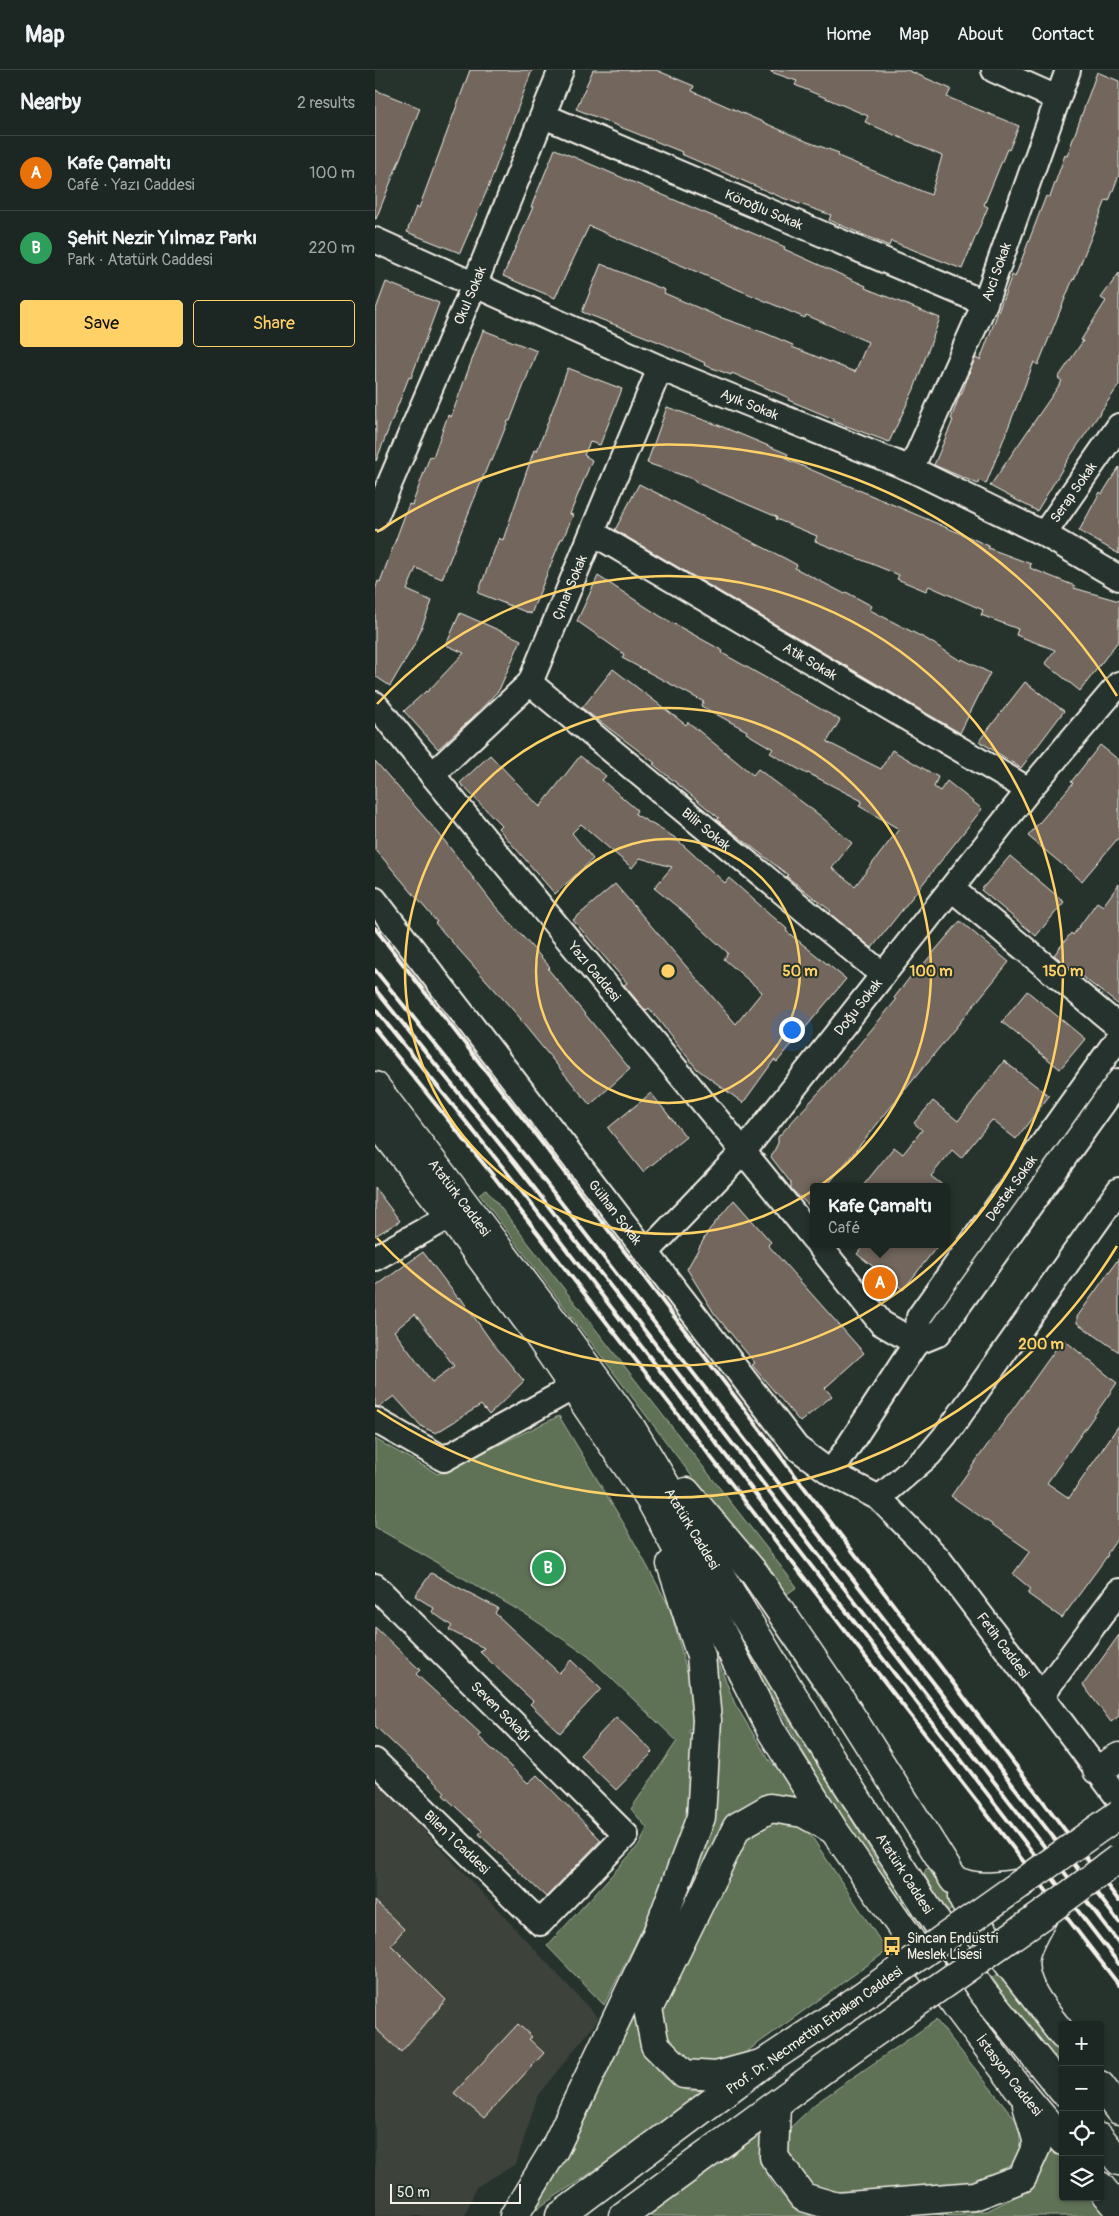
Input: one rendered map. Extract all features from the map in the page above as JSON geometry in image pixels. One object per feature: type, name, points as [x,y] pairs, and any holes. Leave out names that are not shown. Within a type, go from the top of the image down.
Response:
[{"type":"main road","name":"Atatürk Caddesi","points":[[375,1086],[564,1335],[630,1426],[838,1770],[982,1991],[1059,2086]]},
{"type":"main road","name":"Atatürk Caddesi","points":[[375,1120],[450,1216],[574,1387],[651,1501],[718,1625],[772,1732],[833,1829],[958,2008]]},
{"type":"main road","points":[[630,1426],[755,1574],[839,1697],[953,1880],[973,1918],[1059,2030]]},
{"type":"main road","points":[[514,2216],[554,2150],[657,1934],[701,1817],[707,1720],[701,1656],[651,1501]]},
{"type":"main road","points":[[764,2063],[716,2076],[684,2074],[655,2045],[649,2008],[737,1828],[770,1808],[803,1813],[833,1829]]},
{"type":"main road","name":"Prof. Dr. Necmettin Erbakan Caddesi","points":[[560,2216],[764,2063],[830,2019],[1119,1814]]},
{"type":"main road","points":[[623,2216],[854,2047],[996,1948],[1119,1858]]},
{"type":"main road","points":[[953,1880],[968,1886],[983,1887],[1023,1883]]},
{"type":"main road","points":[[1036,1999],[1025,1972],[1025,1952],[1045,1913]]},
{"type":"main road","name":"İstasyon Caddesi","points":[[958,2008],[1023,2094],[1059,2136]]},
{"type":"main road","points":[[1104,2090],[1119,2110]]},
{"type":"main road","points":[[776,2105],[773,2157],[803,2197],[837,2207],[975,2196],[1022,2178],[1038,2143],[1023,2094]]},
{"type":"main road","points":[[1104,2143],[1119,2161]]},
{"type":"main road","points":[[1104,2191],[1119,2209]]},
{"type":"street","name":"Okul Sokak","points":[[375,518],[475,284],[561,70]]},
{"type":"street","points":[[994,70],[1057,98]]},
{"type":"street","name":"Avci Sokak","points":[[911,469],[985,303],[1068,70]]},
{"type":"street","name":"Köroğlu Sokak","points":[[544,116],[985,303]]},
{"type":"street","name":"Ayık Sokak","points":[[375,240],[660,368],[911,469],[1044,534],[1119,578]]},
{"type":"street","name":"Çınar Sokak","points":[[432,775],[530,683],[660,368]]},
{"type":"street","name":"Serap Sokak","points":[[1044,534],[1119,426]]},
{"type":"street","name":"Atik Sokak","points":[[593,533],[1029,790]]},
{"type":"street","name":"Bilir Sokak","points":[[530,683],[883,975]]},
{"type":"street","name":"Doğu Sokak","points":[[646,1253],[744,1151],[1029,790],[1119,684]]},
{"type":"street","name":"Yazı Caddesi","points":[[375,704],[744,1151],[810,1234]]},
{"type":"street","points":[[952,889],[1119,1027]]},
{"type":"street","name":"Gülhan Sokak","points":[[375,900],[797,1448],[831,1473],[879,1498]]},
{"type":"street","name":"Destek Sokak","points":[[831,1473],[916,1343],[919,1317],[1119,1037]]},
{"type":"street","name":"Destek Sokak","points":[[916,1343],[939,1334],[1119,1081]]},
{"type":"street","points":[[879,1498],[929,1454],[945,1436],[1119,1190]]},
{"type":"street","points":[[375,1258],[450,1216]]},
{"type":"street","points":[[821,1248],[881,1323],[916,1343]]},
{"type":"street","points":[[375,1420],[445,1459],[574,1387]]},
{"type":"street","name":"Fetih Caddesi","points":[[879,1498],[938,1558],[1041,1696],[1108,1764],[1119,1799]]},
{"type":"street","name":"Seven Sokağı","points":[[375,1586],[627,1835],[540,1923]]},
{"type":"street","points":[[1041,1696],[1119,1590]]},
{"type":"street","name":"Bilen 1 Caddesi","points":[[375,1761],[540,1923]]},
{"type":"shaded area","points":[[375,1777],[599,2019],[538,2095],[516,2164],[476,2187],[465,2216],[375,2216]]},
{"type":"green space","points":[[486,1189],[797,1587],[787,1594],[781,1594],[479,1194]]},
{"type":"green space","points":[[559,1416],[627,1529],[670,1608],[691,1687],[693,1726],[688,1731],[692,1735],[694,1776],[687,1811],[669,1868],[645,1924],[604,2005],[547,1946],[640,1844],[647,1828],[631,1809],[677,1741],[588,1656],[527,1615],[375,1527],[375,1439],[438,1474]]},
{"type":"green space","points":[[736,1565],[959,1903],[946,1914],[924,1874],[926,1869],[930,1868],[944,1881],[732,1567]]},
{"type":"green space","points":[[705,1579],[737,1625],[783,1710],[881,1867],[924,1925],[917,1930],[845,1825]]},
{"type":"green space","points":[[705,1629],[735,1704],[769,1760],[791,1782],[808,1811],[747,1808],[722,1824],[699,1878],[690,1875]]},
{"type":"green space","points":[[788,1822],[808,1831],[887,1951],[721,2070],[689,2070],[664,2046],[658,2015],[747,1833],[770,1823]]},
{"type":"green space","points":[[999,1974],[1059,2052],[1059,2069],[1018,2016],[992,1977]]},
{"type":"green space","points":[[634,2009],[637,2029],[645,2054],[665,2078],[689,2091],[716,2090],[526,2216]]},
{"type":"green space","points":[[936,2020],[1020,2125],[1020,2154],[1011,2170],[996,2182],[825,2196],[799,2184],[786,2162],[788,2130],[815,2104]]},
{"type":"green space","points":[[765,2130],[764,2159],[772,2182],[788,2200],[812,2216],[644,2216]]},
{"type":"green space","points":[[1045,2135],[1059,2152],[1059,2201],[1099,2201],[1112,2216],[948,2216],[928,2213],[987,2211],[1021,2194],[1037,2177]]},
{"type":"building","points":[[470,70],[532,70],[488,188],[460,253],[407,232],[416,207],[419,208]]},
{"type":"building","points":[[593,70],[656,70],[694,86],[692,91],[808,142],[839,153],[838,156],[931,195],[942,156],[865,122],[868,116],[795,85],[797,81],[771,72],[771,70],[907,70],[951,89],[947,97],[1019,126],[1009,150],[1007,149],[984,205],[988,207],[962,269],[891,241],[889,246],[829,220],[831,215],[783,198],[681,154],[682,152],[576,109]]},
{"type":"building","points":[[1097,72],[1119,81],[1119,175],[1109,201],[1106,200],[1038,365],[1034,362],[986,484],[979,480],[978,484],[934,465],[953,420],[951,419],[975,358],[980,360],[1012,275],[1015,277],[1046,196],[1050,197]]},
{"type":"building","points":[[375,90],[420,108],[376,219],[375,219]]},
{"type":"building","points":[[555,149],[785,247],[784,249],[866,286],[865,288],[940,318],[914,389],[889,442],[833,421],[834,419],[788,400],[789,398],[732,373],[731,375],[704,365],[705,363],[664,344],[582,312],[601,264],[665,290],[664,293],[722,318],[765,333],[793,345],[792,347],[855,372],[868,342],[806,315],[805,318],[589,226],[555,298],[503,276],[533,207],[531,207]]},
{"type":"building","points":[[1119,273],[1119,385],[1069,458],[1037,511],[990,486],[1062,381],[1058,378],[1083,341],[1081,340],[1106,301],[1101,298]]},
{"type":"building","points":[[386,282],[439,303],[411,378],[409,377],[376,461],[375,312]]},
{"type":"building","points":[[483,330],[537,351],[510,421],[508,421],[492,461],[490,460],[442,579],[416,568],[407,590],[432,601],[416,642],[390,686],[375,676],[375,590],[378,581],[380,582],[409,504],[412,505],[430,456],[433,457],[448,415],[451,417]]},
{"type":"building","points":[[568,368],[622,389],[600,445],[590,442],[584,455],[592,460],[570,514],[573,515],[563,539],[561,539],[531,614],[478,593],[499,538],[503,540],[534,450],[537,451]]},
{"type":"building","points":[[667,407],[718,425],[788,454],[786,459],[971,538],[989,546],[988,548],[1031,564],[1030,568],[1075,586],[1074,588],[1119,601],[1119,640],[1080,691],[1045,663],[1055,650],[1016,635],[1018,629],[981,615],[983,610],[929,586],[926,591],[897,579],[899,575],[815,541],[817,536],[776,519],[777,517],[695,482],[696,480],[647,463]]},
{"type":"building","points":[[1119,467],[1119,554],[1079,531],[1100,492],[1102,494]]},
{"type":"building","points":[[639,484],[788,560],[797,565],[795,568],[872,606],[870,610],[928,640],[961,661],[962,659],[990,673],[960,733],[615,530]]},
{"type":"building","points":[[598,576],[660,616],[723,651],[722,653],[840,720],[827,742],[881,769],[892,750],[938,777],[934,787],[940,791],[947,781],[982,809],[872,948],[829,913],[831,911],[786,876],[788,875],[717,820],[719,818],[653,764],[655,763],[582,708],[613,669],[686,725],[688,722],[753,775],[758,769],[818,814],[852,843],[832,868],[855,886],[899,829],[859,806],[862,801],[807,774],[770,753],[773,749],[746,733],[747,731],[701,706],[704,702],[622,658],[624,654],[577,621]]},
{"type":"building","points":[[460,613],[521,640],[499,690],[438,749],[404,711],[427,692],[464,653],[446,645]]},
{"type":"building","points":[[1025,682],[1064,711],[1021,768],[979,741]]},
{"type":"building","points":[[1100,745],[1119,760],[1119,837],[1082,881],[1028,836],[1073,783],[1071,782]]},
{"type":"building","points":[[490,755],[540,807],[580,756],[606,776],[602,780],[637,810],[635,814],[674,837],[725,883],[729,878],[787,929],[786,931],[846,979],[777,1062],[774,1060],[743,1103],[697,1069],[649,1008],[646,1011],[624,985],[627,983],[573,920],[615,884],[736,1024],[762,992],[724,959],[728,953],[654,888],[672,867],[640,858],[632,868],[581,824],[572,833],[593,859],[555,894],[498,828],[501,825],[460,783]]},
{"type":"building","points":[[375,761],[440,835],[495,906],[550,967],[548,969],[630,1069],[590,1105],[521,1019],[435,923],[437,922],[375,849]]},
{"type":"building","points":[[1010,856],[1064,902],[1036,936],[981,890]]},
{"type":"building","points":[[1119,884],[1119,1005],[1054,955],[1071,933],[1073,935],[1097,902],[1103,906]]},
{"type":"building","points":[[960,921],[1009,962],[829,1183],[810,1183],[810,1206],[791,1189],[791,1183],[771,1157],[778,1143],[778,1137],[822,1089],[896,1000],[894,998],[914,972],[916,973]]},
{"type":"building","points":[[1027,991],[1085,1039],[1060,1069],[1002,1022]]},
{"type":"building","points":[[1004,1061],[1049,1096],[1016,1139],[992,1120],[961,1158],[952,1150],[931,1176],[940,1183],[865,1183],[894,1147],[903,1154],[922,1130],[914,1123],[933,1101],[958,1121]]},
{"type":"building","points":[[651,1093],[686,1137],[643,1172],[608,1128]]},
{"type":"building","points":[[375,1188],[400,1221],[375,1236]]},
{"type":"building","points":[[734,1200],[771,1242],[768,1245],[864,1353],[825,1388],[832,1396],[800,1422],[752,1365],[755,1363],[714,1313],[687,1269],[709,1230]]},
{"type":"building","points":[[862,1248],[936,1248],[903,1290],[857,1254]]},
{"type":"building","points":[[423,1252],[524,1381],[489,1415],[481,1405],[436,1433],[422,1427],[394,1396],[379,1407],[375,1406],[375,1287]],"holes":[[[415,1314],[454,1366],[432,1382],[394,1331]]]},
{"type":"building","points":[[1119,1258],[1119,1352],[1077,1323],[1077,1317]]},
{"type":"building","points":[[1063,1339],[1117,1383],[1047,1483],[1069,1498],[1119,1425],[1119,1536],[1108,1555],[1062,1618],[1028,1594],[1031,1589],[1013,1574],[1030,1551],[951,1496]]},
{"type":"building","points":[[431,1573],[498,1608],[495,1613],[559,1673],[571,1660],[601,1689],[560,1733],[530,1704],[533,1701],[480,1652],[484,1648],[449,1630],[452,1626],[432,1612],[434,1608],[415,1596]]},
{"type":"building","points":[[375,1627],[420,1670],[416,1674],[481,1734],[478,1736],[528,1783],[537,1775],[601,1840],[546,1897],[479,1834],[482,1831],[443,1795],[445,1792],[375,1726]]},
{"type":"building","points":[[1119,1635],[1119,1716],[1111,1722],[1083,1685]]},
{"type":"building","points":[[616,1717],[653,1752],[616,1790],[580,1755]]},
{"type":"building","points":[[375,1901],[404,1929],[391,1945],[446,2000],[401,2052],[375,2028]]},
{"type":"building","points":[[518,2024],[532,2037],[529,2039],[544,2053],[484,2118],[454,2093]]},
{"type":"railway","points":[[375,928],[542,1143],[1119,1901]]},
{"type":"railway","points":[[375,970],[525,1156],[1119,1922]]},
{"type":"railway","points":[[375,989],[515,1163],[1119,1943]]},
{"type":"railway","points":[[375,1009],[505,1170],[1119,1964]]},
{"type":"railway","points":[[375,1029],[495,1178],[1119,1985]]},
{"type":"place","name":"Kafe Çamaltı","points":[[880,1283]]},
{"type":"place","name":"Şehit Nezir Yılmaz Parkı","points":[[548,1568]]},
{"type":"place","name":"Sincan Endüstri Meslek Lisesi","points":[[892,1946]]}]
